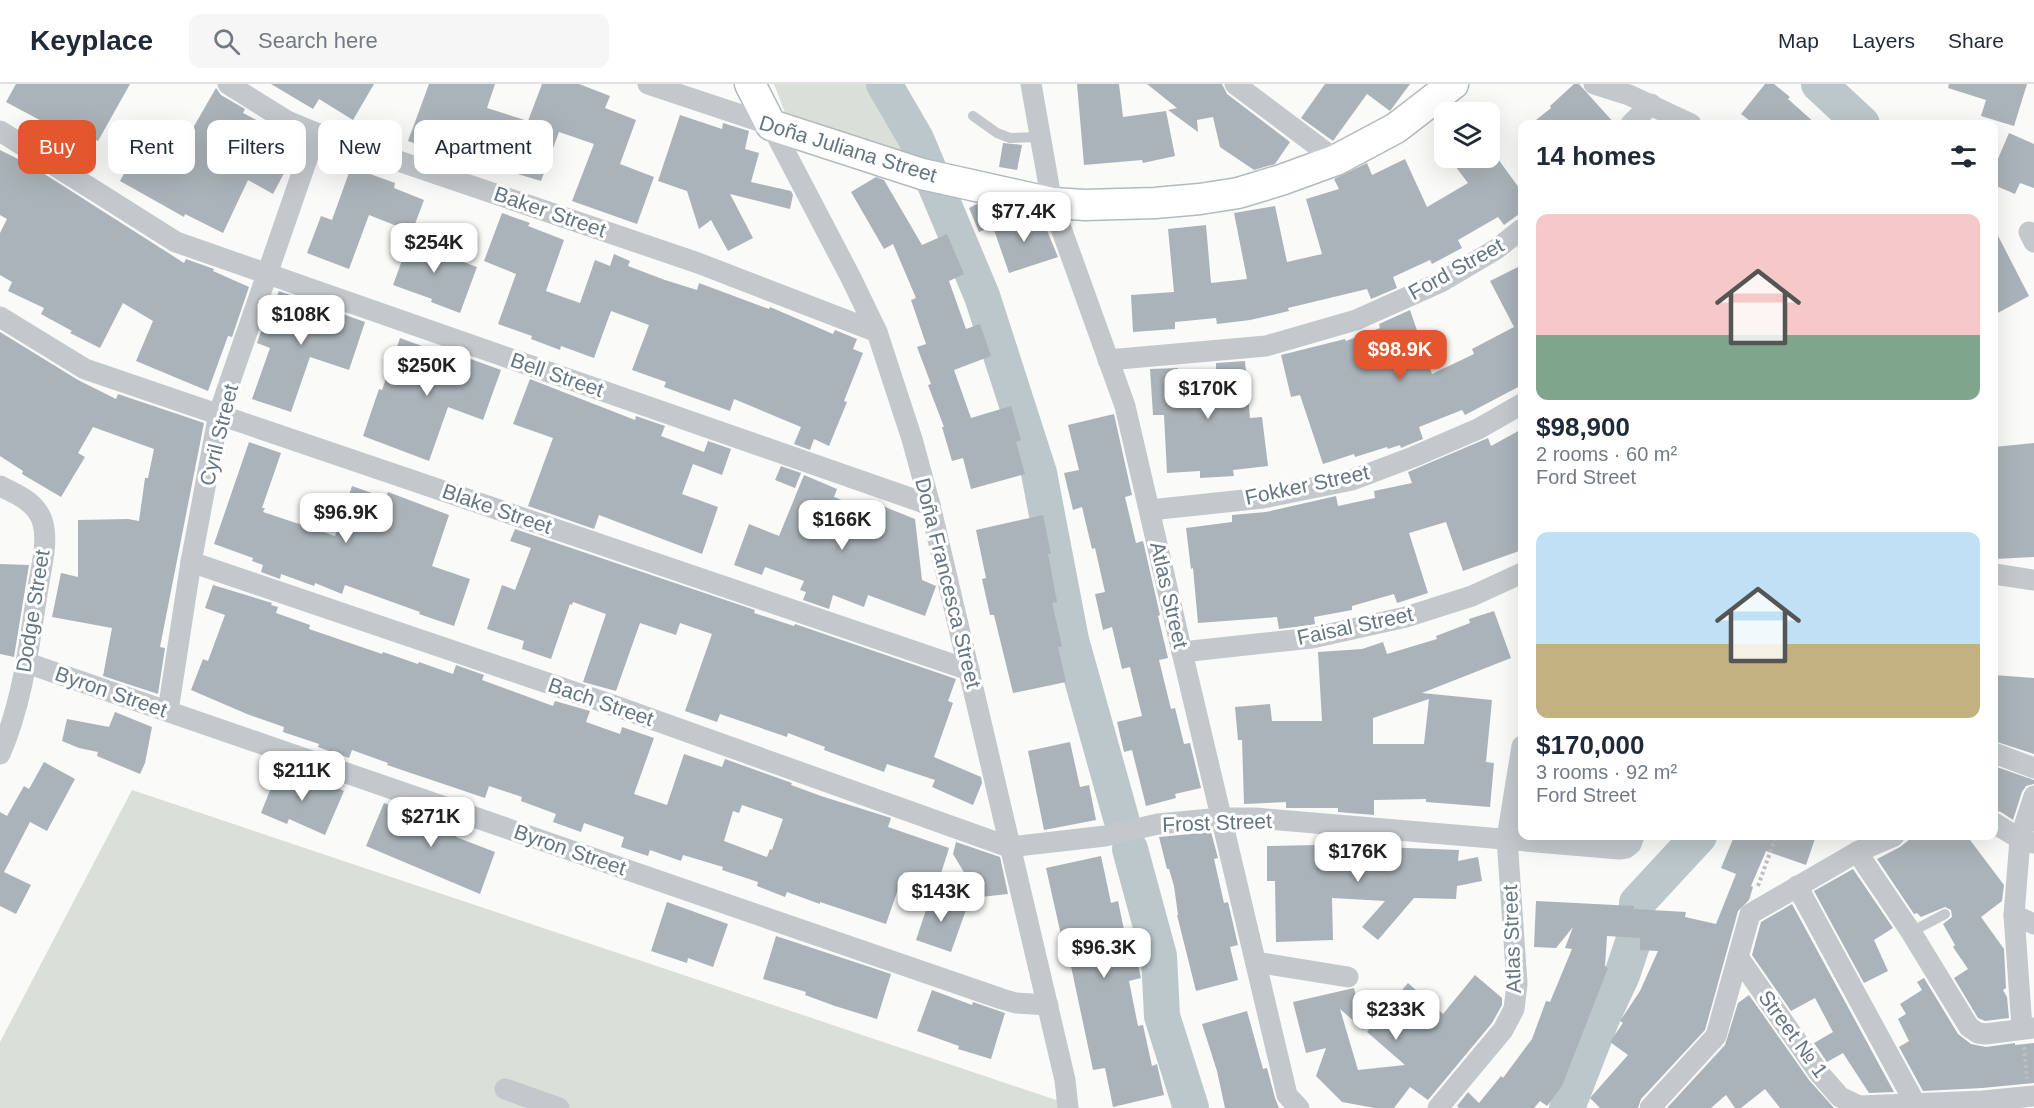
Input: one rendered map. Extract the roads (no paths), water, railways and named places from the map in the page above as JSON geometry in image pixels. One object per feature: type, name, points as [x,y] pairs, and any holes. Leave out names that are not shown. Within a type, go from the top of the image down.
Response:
[{"type":"street","name":"Baker Street","points":[[228,84],[286,121],[316,133],[698,263],[877,332]]},
{"type":"street","name":"Doña Juliana Street","points":[[648,84],[922,174],[1052,203],[1106,205],[1200,199],[1238,193],[1281,180],[1336,160],[1396,128],[1453,84]]},
{"type":"street","name":"Doña Francesca Street","points":[[750,84],[877,332],[912,439],[930,505],[1048,1005],[1065,1080],[1068,1108]]},
{"type":"street","name":"Atlas Street","points":[[1031,84],[1052,203],[1125,406],[1287,1095],[1299,1108]]},
{"type":"street","points":[[1235,84],[1336,160]]},
{"type":"street","points":[[1594,84],[1629,95],[1683,120]]},
{"type":"street","points":[[1635,120],[1651,104]]},
{"type":"street","name":"Bell Street","points":[[0,131],[176,242],[930,505]]},
{"type":"street","name":"Cyril Street","points":[[168,711],[191,562],[219,413],[316,133]]},
{"type":"street","name":"Ford Street","points":[[1108,360],[1266,346],[1356,320],[1441,282],[1495,250],[1518,232]]},
{"type":"street","name":"Blake Street","points":[[0,318],[86,369],[969,670]]},
{"type":"street","name":"Fokker Street","points":[[1150,510],[1263,498],[1352,480],[1467,434],[1518,406]]},
{"type":"street","name":"Dodge Street","points":[[0,486],[26,499],[35,507],[41,519],[45,541],[27,663],[15,715],[0,754]]},
{"type":"street","name":"Bach Street","points":[[191,562],[618,707],[1009,847]]},
{"type":"street","name":"Faisal Street","points":[[1182,652],[1312,638],[1406,617],[1472,596],[1518,575]]},
{"type":"street","points":[[1998,575],[2034,580]]},
{"type":"street","name":"Byron Street","points":[[27,663],[991,995],[1017,1003],[1048,1005]]},
{"type":"street","points":[[1998,754],[2034,768]]},
{"type":"street","name":"Atlas Street","points":[[1438,1108],[1503,1030],[1514,1009],[1517,984],[1507,838],[1518,771]]},
{"type":"street","points":[[1857,852],[1911,932],[1968,1027],[1985,1034],[2028,1028],[2014,915],[2034,796]]},
{"type":"street","name":"Frost Street","points":[[1009,847],[1105,836],[1158,824],[1221,818],[1255,818],[1518,839]]},
{"type":"street","points":[[1998,826],[2027,841]]},
{"type":"street","name":"Frost Street","points":[[1527,840],[1619,849],[1626,848],[1632,840]]},
{"type":"street","points":[[1650,1108],[1716,1036],[1750,914],[1857,852],[1885,840]]},
{"type":"street","points":[[1797,886],[1915,1103]]},
{"type":"street","points":[[2014,915],[2034,924]]},
{"type":"street","name":"Street № 1","points":[[1738,957],[1819,1073],[1840,1097],[1859,1106],[1983,1101],[2031,1096]]},
{"type":"street","points":[[1256,962],[1348,977]]},
{"type":"street","points":[[505,1089],[560,1108]]},
{"type":"lane","points":[[973,116],[997,133],[1010,138],[1039,137]]},
{"type":"lane","points":[[1911,932],[1945,914]]},
{"type":"waterway","points":[[884,84],[916,139],[982,296],[1039,473],[1071,640],[1121,818]]},
{"type":"waterway","points":[[1819,84],[1858,120]]},
{"type":"waterway","points":[[1567,1108],[1602,1018],[1622,975],[1635,936],[1637,903],[1695,840]]},
{"type":"waterway","points":[[1130,849],[1159,956],[1162,1016],[1191,1108]]}]
